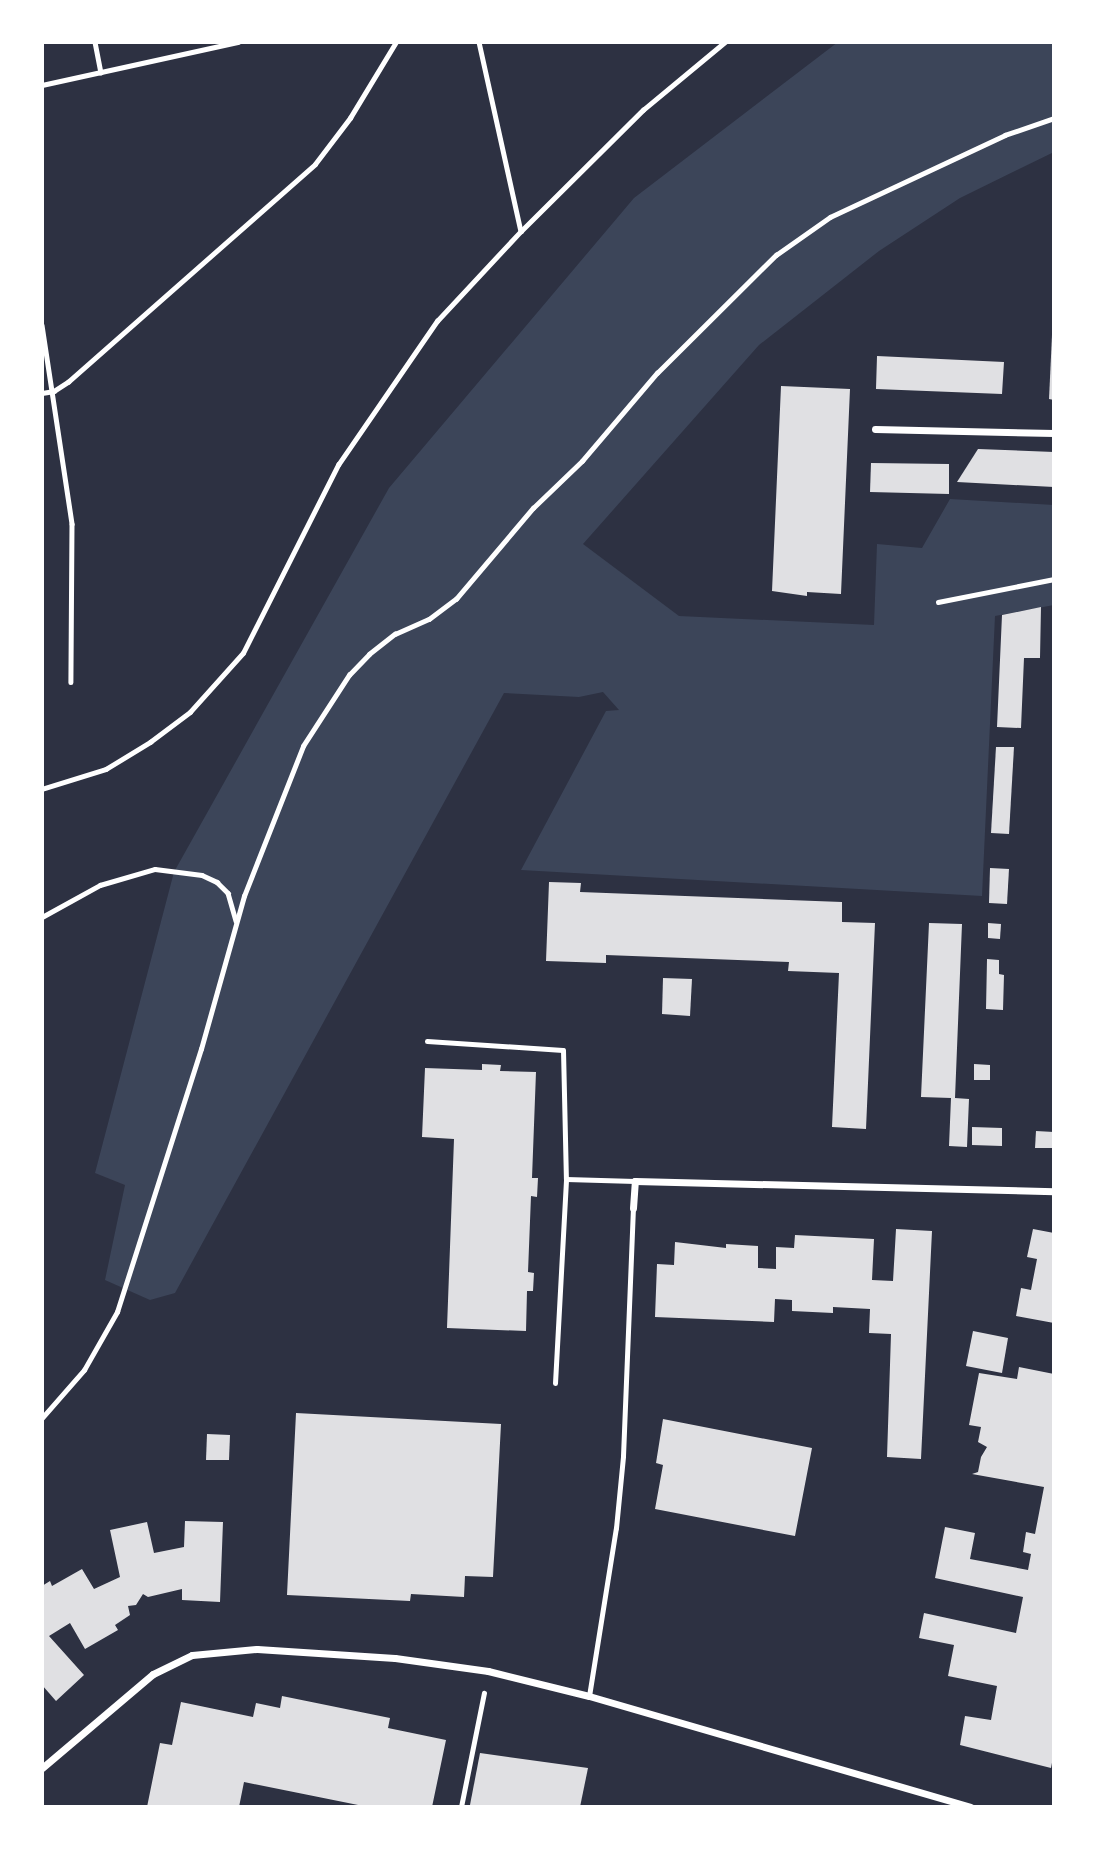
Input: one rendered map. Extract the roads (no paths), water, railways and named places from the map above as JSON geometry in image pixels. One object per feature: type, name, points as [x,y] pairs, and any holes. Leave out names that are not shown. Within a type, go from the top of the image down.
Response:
[{"type":"street","points":[[875,429],[1054,433]]},
{"type":"street","points":[[633,1208],[635,1181],[1054,1191]]},
{"type":"street","points":[[42,1768],[153,1674],[192,1655],[257,1649],[395,1658],[488,1671],[590,1696],[970,1807]]},
{"type":"lane","points":[[427,1041],[564,1050],[566,1179],[555,1383]]},
{"type":"lane","points":[[566,1179],[635,1181]]},
{"type":"lane","points":[[590,1696],[623,1456],[633,1208]]}]
